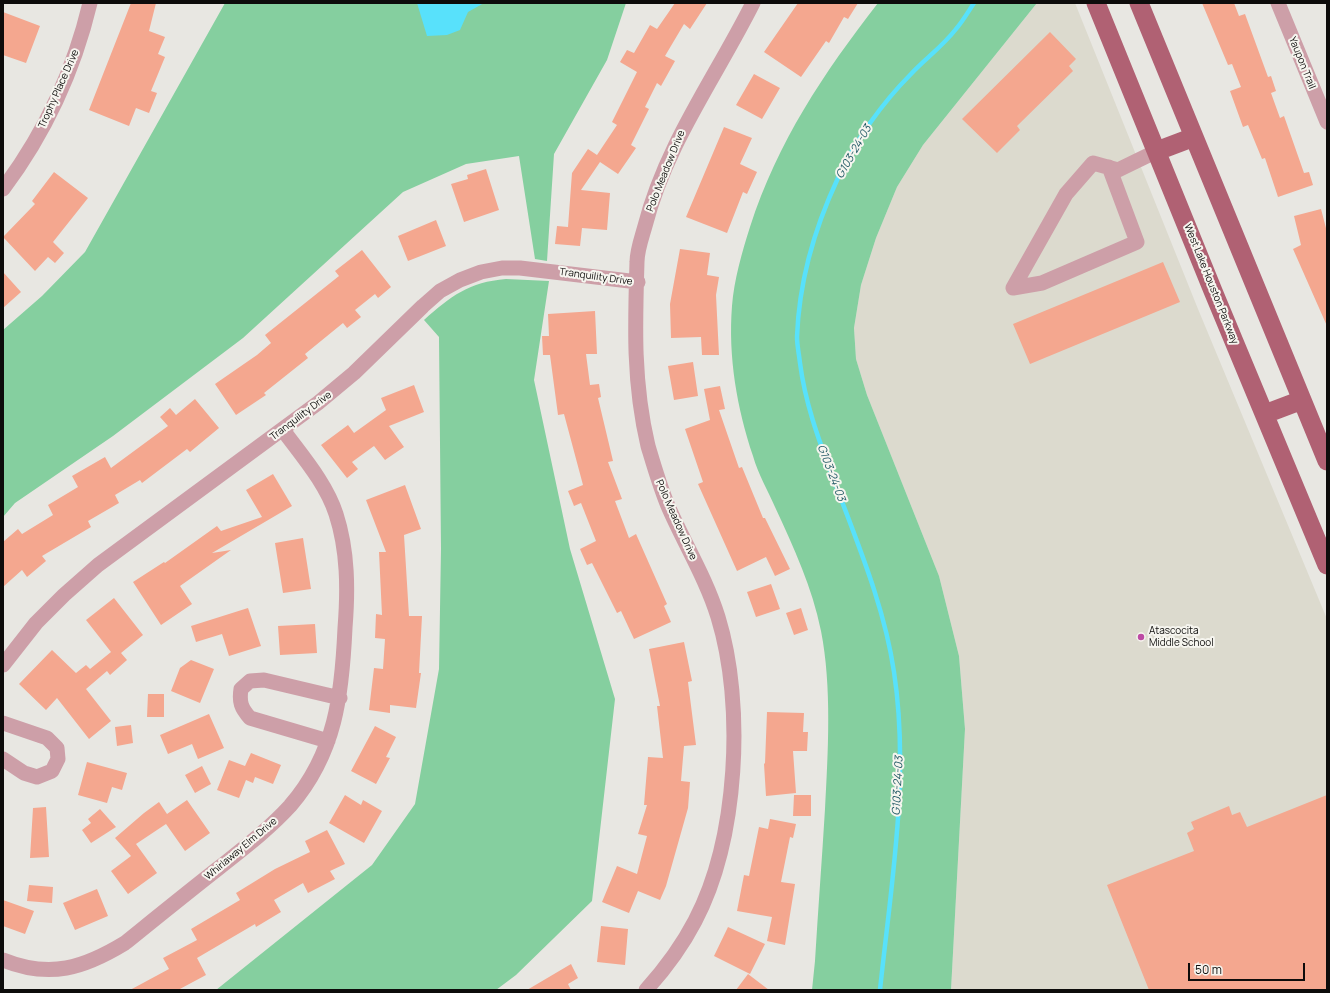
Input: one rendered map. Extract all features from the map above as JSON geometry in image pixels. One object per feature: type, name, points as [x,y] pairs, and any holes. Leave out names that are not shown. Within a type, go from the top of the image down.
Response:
[{"type":"main road","name":"West Lake Houston Parkway","points":[[1096,3],[1327,565]]},
{"type":"main road","points":[[1139,3],[1327,461]]},
{"type":"main road","points":[[1157,151],[1194,137]]},
{"type":"main road","points":[[1265,414],[1302,400]]},
{"type":"street","name":"Trophy Place Drive","points":[[3,189],[37,139],[56,102],[82,34],[90,3]]},
{"type":"street","name":"Polo Meadow Drive","points":[[646,990],[659,975],[685,939],[696,920],[712,880],[724,837],[728,813],[734,722],[731,682],[726,650],[718,617],[705,583],[667,504],[648,443],[635,355],[635,318],[638,282],[637,259],[650,209],[662,175],[688,119],[753,3]]},
{"type":"street","name":"Yaupon Trail","points":[[1278,3],[1327,122]]},
{"type":"street","points":[[1109,167],[1137,242],[1042,283],[1013,288],[1066,194],[1093,163],[1109,167],[1118,170],[1157,151]]},
{"type":"street","name":"Tranquility Drive","points":[[3,666],[36,623],[64,595],[98,565],[318,403],[354,373],[422,306],[440,291],[460,280],[481,272],[502,268],[520,268],[638,282]]},
{"type":"street","name":"Whirlaway Elm Drive","points":[[3,960],[34,968],[65,969],[99,959],[125,943],[267,829],[291,805],[306,784],[328,741],[340,698],[347,606],[346,572],[341,532],[329,496],[313,470],[283,430]]},
{"type":"street","points":[[328,741],[250,718],[242,709],[239,700],[241,689],[250,681],[264,680],[340,698]]},
{"type":"street","points":[[3,722],[47,738],[57,748],[58,760],[52,771],[37,777],[24,773],[3,759]]},
{"type":"shaded area","name":"Atascocita Middle School","points":[[1037,3],[1075,3],[1198,309],[1327,619],[1327,990],[951,990],[965,729],[959,656],[939,576],[867,395],[856,359],[854,328],[861,285],[876,238],[897,187],[923,145]]},
{"type":"green space","points":[[225,3],[626,3],[607,60],[554,154],[547,261],[535,259],[519,156],[466,164],[403,192],[243,338],[113,436],[15,503],[3,517],[3,330],[42,296],[85,252]]},
{"type":"green space","points":[[878,3],[1037,3],[923,145],[897,187],[876,238],[861,285],[854,328],[856,359],[867,395],[939,576],[959,656],[965,729],[951,990],[812,990],[827,765],[827,674],[821,631],[808,583],[789,537],[760,476],[747,438],[738,401],[731,344],[732,306],[739,266],[744,246],[761,196],[788,137],[804,109],[839,56]]},
{"type":"green space","points":[[506,279],[549,281],[534,380],[570,549],[615,699],[592,901],[516,975],[496,990],[216,990],[372,865],[415,804],[439,669],[441,549],[439,337],[424,320],[452,297],[471,287],[481,283]]},
{"type":"water","points":[[417,3],[484,3],[468,12],[460,30],[447,35],[427,36]]},
{"type":"building","points":[[131,3],[156,3],[149,31],[165,37],[158,54],[165,57],[151,91],[157,93],[149,113],[136,108],[129,126],[89,110]]},
{"type":"building","points":[[675,3],[707,3],[690,29],[684,24],[665,56],[675,61],[661,86],[657,83],[645,107],[649,109],[631,145],[636,148],[618,174],[600,162],[581,190],[610,193],[607,230],[582,228],[580,246],[555,244],[557,226],[568,227],[572,173],[588,149],[597,155],[617,125],[612,122],[637,72],[620,62],[627,50],[634,53],[650,25],[657,29]]},
{"type":"building","points":[[798,3],[858,3],[848,19],[844,17],[829,43],[826,41],[801,77],[764,52]]},
{"type":"building","points":[[1202,3],[1234,3],[1239,16],[1245,14],[1268,77],[1271,76],[1276,91],[1271,93],[1280,118],[1284,116],[1304,173],[1309,172],[1313,185],[1278,197],[1265,158],[1262,159],[1248,125],[1243,127],[1230,91],[1241,87],[1232,64],[1228,65]]},
{"type":"building","points":[[3,12],[40,26],[26,63],[3,55]]},
{"type":"building","points":[[1050,32],[1076,59],[1069,66],[1073,71],[1017,126],[1020,130],[997,153],[962,119]]},
{"type":"building","points":[[754,74],[780,88],[762,119],[736,105]]},
{"type":"building","points":[[724,127],[752,138],[740,164],[757,172],[747,194],[743,192],[727,233],[686,217]]},
{"type":"building","points":[[486,169],[499,210],[464,222],[451,184],[468,179],[467,175]]},
{"type":"building","points":[[54,172],[88,198],[53,242],[64,253],[55,263],[48,257],[35,271],[3,237],[35,204],[32,201]]},
{"type":"building","points":[[1321,209],[1327,232],[1327,326],[1293,249],[1301,245],[1294,216]]},
{"type":"building","points":[[436,220],[446,246],[408,261],[398,236]]},
{"type":"building","points":[[680,249],[710,253],[707,275],[719,277],[716,295],[719,355],[702,355],[701,337],[671,338],[670,304]]},
{"type":"building","points":[[362,250],[391,287],[378,298],[375,294],[355,310],[361,317],[347,328],[343,323],[305,354],[308,358],[264,393],[266,395],[236,415],[215,384],[257,355],[271,343],[265,335],[339,276],[335,271]]},
{"type":"building","points":[[1163,262],[1180,302],[1030,364],[1013,324]]},
{"type":"building","points":[[3,272],[21,292],[3,308]]},
{"type":"building","points":[[595,311],[597,354],[586,354],[590,385],[599,384],[601,397],[598,398],[613,461],[608,462],[622,499],[615,501],[629,538],[636,534],[667,604],[664,606],[671,622],[634,639],[621,611],[617,613],[592,563],[587,565],[580,549],[596,541],[581,503],[574,506],[568,491],[583,485],[564,414],[558,415],[550,355],[543,355],[542,336],[549,336],[548,314]]},
{"type":"building","points":[[693,362],[698,396],[674,400],[668,366]]},
{"type":"building","points":[[414,385],[424,412],[389,426],[404,447],[385,460],[374,446],[352,462],[358,469],[347,478],[321,445],[348,425],[354,433],[386,410],[381,398]]},
{"type":"building","points":[[720,386],[725,409],[719,410],[739,468],[742,467],[763,518],[765,518],[790,569],[775,576],[766,557],[737,571],[698,484],[703,482],[685,429],[710,420],[704,389]]},
{"type":"building","points":[[195,399],[219,428],[190,452],[187,449],[142,483],[140,480],[115,495],[119,503],[88,521],[91,527],[42,556],[46,561],[27,577],[22,570],[3,587],[3,542],[18,529],[22,534],[53,515],[48,505],[78,487],[72,476],[105,457],[111,468],[168,426],[160,417],[170,408],[176,415]]},
{"type":"building","points":[[273,474],[292,506],[212,553],[231,550],[180,586],[192,604],[161,625],[133,582],[164,562],[165,563],[217,526],[221,531],[262,517],[246,490]]},
{"type":"building","points":[[405,485],[421,529],[404,535],[409,616],[422,616],[419,673],[421,673],[416,708],[390,705],[390,713],[369,710],[374,668],[383,669],[385,639],[375,638],[376,614],[382,615],[379,552],[386,552],[366,500]]},
{"type":"building","points":[[303,538],[311,589],[283,593],[275,543]]},
{"type":"building","points":[[771,584],[780,609],[756,617],[747,592]]},
{"type":"building","points":[[114,598],[143,635],[121,653],[127,660],[110,675],[107,671],[86,689],[111,721],[89,739],[57,698],[46,710],[19,684],[52,650],[76,673],[86,665],[90,669],[111,652],[86,620]]},
{"type":"building","points":[[248,608],[261,646],[229,656],[222,634],[196,642],[191,626]]},
{"type":"building","points":[[801,608],[808,630],[794,635],[786,613]]},
{"type":"building","points":[[315,624],[317,653],[280,655],[278,626]]},
{"type":"building","points":[[684,642],[692,681],[688,682],[696,745],[684,746],[681,781],[690,782],[688,808],[666,886],[660,900],[638,891],[629,913],[602,902],[617,866],[637,874],[647,836],[638,834],[647,805],[644,805],[648,757],[663,758],[657,706],[660,706],[649,649]]},
{"type":"building","points":[[191,660],[214,669],[200,703],[171,691],[180,668]]},
{"type":"building","points":[[148,694],[164,694],[164,717],[147,717]]},
{"type":"building","points":[[767,712],[804,713],[803,732],[808,732],[807,751],[793,751],[796,793],[766,796],[764,764]]},
{"type":"building","points":[[209,714],[224,748],[198,759],[192,744],[168,754],[160,735]]},
{"type":"building","points":[[131,725],[133,743],[117,746],[115,727]]},
{"type":"building","points":[[375,726],[396,737],[386,757],[390,758],[376,784],[351,771]]},
{"type":"building","points":[[251,753],[281,765],[273,784],[255,777],[253,783],[246,780],[239,798],[217,790],[229,760],[245,766]]},
{"type":"building","points":[[87,762],[127,773],[122,790],[112,787],[107,803],[78,795]]},
{"type":"building","points":[[202,766],[211,784],[195,793],[185,775]]},
{"type":"building","points":[[345,795],[361,805],[363,800],[382,811],[364,843],[329,823]]},
{"type":"building","points":[[794,795],[811,795],[811,816],[793,816]]},
{"type":"building","points":[[1327,795],[1327,990],[1149,990],[1107,885],[1194,851],[1187,833],[1194,829],[1191,822],[1229,806],[1232,815],[1240,812],[1247,827]]},
{"type":"building","points":[[187,800],[210,833],[185,851],[166,824],[136,844],[157,873],[128,894],[111,871],[131,856],[115,838],[159,802],[167,814]]},
{"type":"building","points":[[46,807],[49,857],[30,858],[33,808]]},
{"type":"building","points":[[100,809],[116,827],[91,843],[82,830],[91,823],[88,819]]},
{"type":"building","points":[[770,819],[796,824],[793,838],[790,837],[781,882],[795,884],[785,945],[767,941],[772,917],[737,911],[744,875],[749,876],[759,827],[768,829]]},
{"type":"building","points":[[327,830],[345,864],[330,871],[335,879],[308,893],[303,883],[274,900],[281,912],[256,927],[255,924],[197,958],[206,975],[178,990],[130,990],[169,969],[163,958],[197,940],[191,929],[240,900],[236,893],[275,869],[310,852],[305,841]]},
{"type":"building","points":[[29,885],[53,887],[52,903],[27,901]]},
{"type":"building","points":[[97,889],[108,916],[75,930],[63,903]]},
{"type":"building","points":[[3,900],[34,911],[25,934],[3,926]]},
{"type":"building","points":[[601,926],[628,929],[625,965],[597,962]]},
{"type":"building","points":[[728,927],[765,944],[750,974],[714,956]]},
{"type":"building","points":[[571,964],[578,978],[568,984],[571,990],[527,990]]},
{"type":"building","points":[[748,974],[769,990],[736,990]]},
{"type":"waterway","name":"G103-24-03","points":[[880,990],[900,791],[900,751],[894,672],[876,597],[860,548],[822,447],[805,392],[797,337],[798,316],[805,275],[815,235],[830,197],[852,150],[890,97],[916,68],[951,35],[974,3]]},
{"type":"place","name":"Atascocita Middle School","points":[[1141,637]]}]
